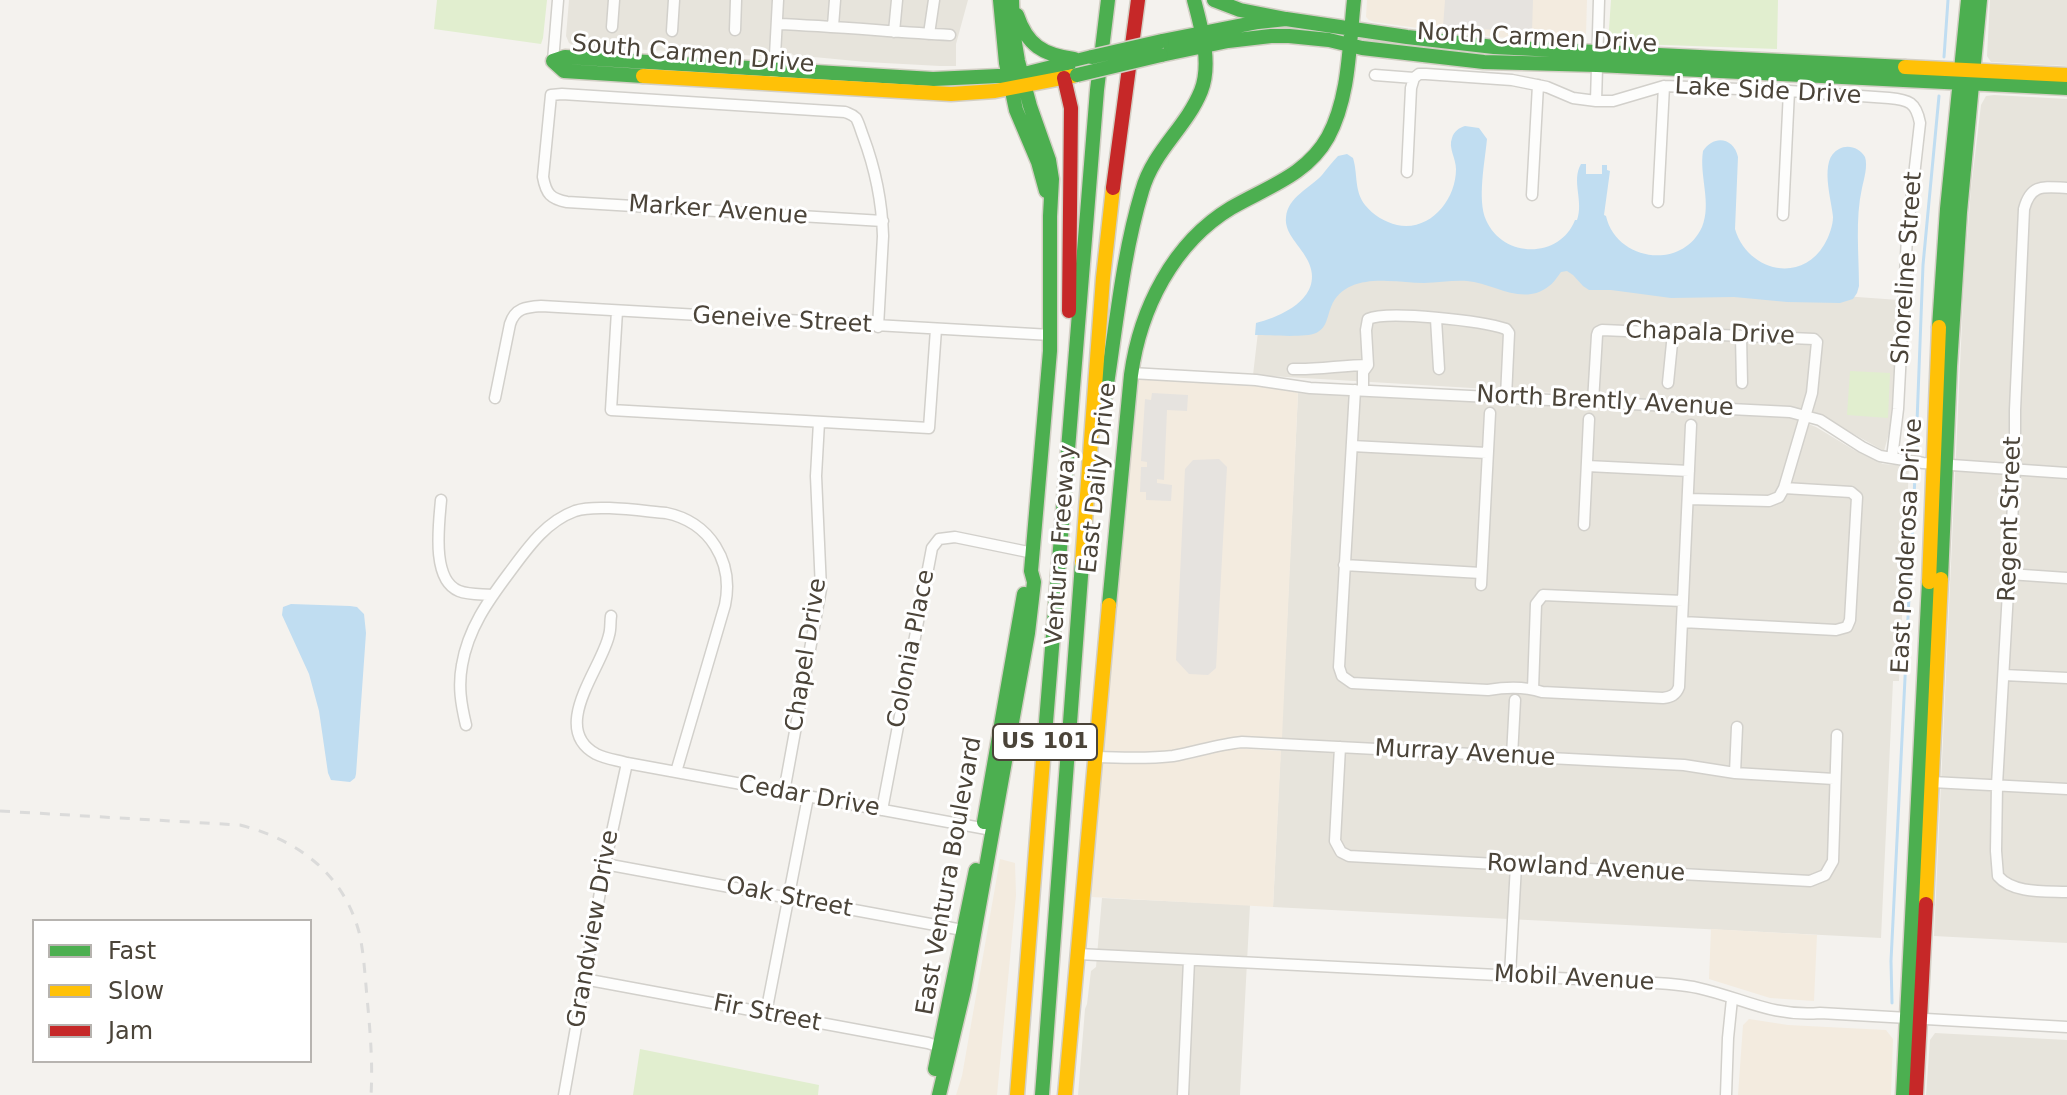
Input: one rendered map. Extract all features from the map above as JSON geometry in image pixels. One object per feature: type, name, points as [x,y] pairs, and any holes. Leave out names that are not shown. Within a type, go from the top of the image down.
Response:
[{"type":"main road","name":"East Ventura Boulevard","points":[[1000,0],[1002,36],[1016,81]]},
{"type":"main road","name":"East Ventura Boulevard","points":[[930,1095],[944,1048],[969,932],[988,830],[994,760],[1026,582],[1031,571],[1051,335],[1050,199],[1019,118],[1013,0]]},
{"type":"main road","points":[[1013,0],[1023,33],[1030,43],[1052,56],[1078,60]]},
{"type":"main road","name":"Ventura Freeway","points":[[1017,1095],[1072,389],[1097,90],[1108,0]]},
{"type":"main road","name":"Ventura Freeway","points":[[1042,1095],[1103,278],[1138,0]]},
{"type":"main road","points":[[1089,470],[1104,404],[1137,206],[1154,160],[1189,113],[1202,89],[1204,39],[1194,0]]},
{"type":"main road","points":[[1214,0],[1231,8],[1286,19]]},
{"type":"main road","name":"East Daily Drive","points":[[1065,1095],[1120,472],[1131,373],[1139,333],[1172,264],[1190,243],[1220,216],[1299,171],[1323,145],[1339,108],[1354,0]]},
{"type":"main road","name":"East Ponderosa Drive","points":[[1916,1095],[1914,1018],[1940,464],[1960,212],[1968,0]]},
{"type":"main road","name":"East Ponderosa Drive","points":[[1967,77],[1980,0]]},
{"type":"main road","name":"North Carmen Drive","points":[[1016,81],[1078,60],[1162,48],[1286,19],[1452,43],[1597,59]]},
{"type":"main road","name":"North Carmen Drive","points":[[1204,39],[1271,36],[1320,39],[1457,60],[1597,59],[1967,77],[2067,88]]},
{"type":"main road","name":"North Carmen Drive","points":[[1016,81],[1070,77],[1162,48]]},
{"type":"main road","name":"South Carmen Drive","points":[[565,57],[933,79],[1016,81],[951,94],[921,93],[564,71],[553,61],[565,57]]},
{"type":"main road","name":"North Carmen Drive","points":[[1967,77],[2067,75]]},
{"type":"main road","points":[[1070,77],[1068,281],[1072,389]]},
{"type":"main road","name":"East Ponderosa Drive","points":[[1903,1095],[1914,1018],[1932,782],[1940,464]]},
{"type":"main road","name":"East Ventura Boulevard","points":[[939,1095],[944,1048]]},
{"type":"street","points":[[553,61],[558,0]]},
{"type":"street","points":[[612,27],[614,0]]},
{"type":"street","points":[[672,31],[674,0]]},
{"type":"street","points":[[735,30],[736,0]]},
{"type":"street","points":[[774,84],[778,0]]},
{"type":"street","points":[[833,26],[835,0]]},
{"type":"street","points":[[894,32],[897,0]]},
{"type":"street","points":[[929,34],[934,0]]},
{"type":"street","points":[[1596,101],[1599,0]]},
{"type":"street","points":[[777,24],[950,35]]},
{"type":"street","name":"Lake Side Drive","points":[[1375,75],[1414,78],[1426,74],[1512,80],[1538,85],[1573,98],[1596,101],[1613,101],[1664,86],[1889,98]]},
{"type":"street","points":[[1407,172],[1414,78]]},
{"type":"street","points":[[1532,195],[1538,85]]},
{"type":"street","points":[[1658,202],[1664,86]]},
{"type":"street","points":[[1783,215],[1789,91]]},
{"type":"street","name":"Marker Avenue","points":[[551,95],[851,114],[856,118],[869,153],[883,221],[553,199],[545,189],[543,177],[551,95]]},
{"type":"street","name":"Shoreline Street","points":[[1889,98],[1905,100],[1913,105],[1920,123],[1907,237],[1898,409],[1892,458]]},
{"type":"street","name":"Regent Street","points":[[2067,188],[2035,189],[2029,194],[2024,209],[2015,469],[1997,785],[1996,869],[2003,882],[2014,887],[2067,892]]},
{"type":"street","points":[[878,327],[883,221]]},
{"type":"street","name":"Geneive Street","points":[[495,398],[510,324],[523,308],[541,306],[1051,335]]},
{"type":"street","points":[[617,311],[611,410],[819,422],[929,428],[936,329]]},
{"type":"street","points":[[1506,397],[1508,331],[1500,327],[1436,319],[1385,315],[1368,319],[1368,365],[1359,390],[1352,446],[1344,565],[1339,667],[1344,679],[1352,683],[1488,690],[1509,687],[1542,692],[1663,698],[1673,696],[1679,687],[1691,425]]},
{"type":"street","points":[[1436,319],[1439,369]]},
{"type":"street","name":"Chapala Drive","points":[[1593,402],[1598,332],[1602,330],[1814,339],[1817,342],[1815,378],[1807,415]]},
{"type":"street","points":[[1668,383],[1673,333]]},
{"type":"street","points":[[1741,336],[1742,383]]},
{"type":"street","points":[[1293,369],[1368,365]]},
{"type":"street","name":"North Brently Avenue","points":[[1131,373],[1256,380],[1298,387],[1763,410],[1807,415],[1880,456],[1940,464],[2067,473]]},
{"type":"street","points":[[1481,585],[1490,413]]},
{"type":"street","points":[[1688,499],[1769,501],[1779,497],[1807,415]]},
{"type":"street","points":[[1584,525],[1589,419]]},
{"type":"street","name":"Chapel Drive","points":[[784,792],[821,589],[816,476],[819,422]]},
{"type":"street","points":[[1352,446],[1487,453]]},
{"type":"street","points":[[1587,466],[1689,471]]},
{"type":"street","points":[[1682,622],[1844,628],[1850,620],[1857,497],[1851,492],[1784,488]]},
{"type":"street","points":[[441,500],[439,553],[447,579],[459,591],[492,595]]},
{"type":"street","points":[[466,725],[459,689],[462,662],[472,631],[492,595],[535,538],[574,511],[666,513],[686,519],[705,532],[722,558],[727,574],[727,597],[676,772]]},
{"type":"street","name":"Colonia Place","points":[[882,810],[932,548],[939,539],[955,537],[1033,553]]},
{"type":"street","points":[[1344,565],[1481,573]]},
{"type":"street","points":[[2009,574],[2067,578]]},
{"type":"street","points":[[1533,689],[1536,604],[1543,595],[1683,601]]},
{"type":"street","name":"Cedar Drive","points":[[611,616],[609,636],[578,707],[577,728],[581,740],[596,753],[627,763],[988,830]]},
{"type":"street","points":[[2004,675],[2067,678]]},
{"type":"street","points":[[1512,756],[1515,700]]},
{"type":"street","points":[[1735,773],[1737,727]]},
{"type":"street","points":[[1834,779],[1837,735]]},
{"type":"street","name":"Murray Avenue","points":[[1096,757],[1174,756],[1242,742],[1684,765],[1735,773],[1834,779]]},
{"type":"street","name":"Rowland Avenue","points":[[1340,747],[1335,835],[1341,852],[1353,856],[1810,881],[1828,872],[1833,861],[1834,779]]},
{"type":"street","name":"Grandview Drive","points":[[564,1095],[605,864],[627,763]]},
{"type":"street","points":[[1932,782],[2067,789]]},
{"type":"street","points":[[766,1013],[808,797]]},
{"type":"street","name":"Oak Street","points":[[605,864],[969,932]]},
{"type":"street","points":[[1510,975],[1516,865]]},
{"type":"street","name":"Mobil Avenue","points":[[1078,954],[1683,986],[1792,1014],[2067,1027]]},
{"type":"street","points":[[1183,1095],[1189,960]]},
{"type":"street","name":"Fir Street","points":[[584,979],[944,1048]]},
{"type":"street","points":[[1726,1095],[1732,999]]},
{"type":"shaded area","points":[[569,0],[968,0],[956,44],[956,66],[940,66],[866,62],[791,53],[765,53],[760,56],[574,46],[566,36]]},
{"type":"shaded area","points":[[1367,0],[1587,0],[1586,34],[1577,43],[1558,43],[1374,22],[1366,17]]},
{"type":"shaded area","points":[[1445,0],[1533,0],[1532,32],[1443,27]]},
{"type":"shaded area","points":[[1990,0],[2067,0],[2067,66],[1991,62],[1987,56]]},
{"type":"shaded area","points":[[1986,96],[2067,99],[2067,943],[1934,936],[1964,278],[1981,105]]},
{"type":"shaded area","points":[[1565,269],[1899,300],[1894,415],[1884,451],[1816,413],[1776,406],[1253,375],[1258,332],[1330,300],[1356,274]]},
{"type":"shaded area","points":[[1136,378],[1267,386],[1298,393],[1282,738],[1221,739],[1170,752],[1131,754],[1101,751]]},
{"type":"shaded area","points":[[1152,393],[1188,395],[1187,411],[1167,410],[1164,480],[1157,479],[1157,483],[1172,485],[1171,501],[1146,500],[1146,492],[1140,492],[1141,467],[1147,467],[1147,462],[1141,461],[1145,399],[1151,400]]},
{"type":"shaded area","points":[[1298,393],[1791,417],[1816,427],[1883,464],[1909,466],[1899,681],[1893,681],[1881,938],[1273,907]]},
{"type":"shaded area","points":[[1219,459],[1227,467],[1216,668],[1208,675],[1189,674],[1176,660],[1185,469],[1193,460]]},
{"type":"shaded area","points":[[1232,748],[1281,751],[1273,907],[1092,897],[1092,832],[1100,759],[1155,764],[1191,759]]},
{"type":"shaded area","points":[[1000,859],[1015,863],[1016,895],[997,1095],[956,1095],[962,1076]]},
{"type":"shaded area","points":[[1102,898],[1250,905],[1240,1095],[1078,1095],[1085,1009],[1091,971],[1096,967]]},
{"type":"shaded area","points":[[1711,929],[1817,935],[1814,1001],[1770,998],[1709,979]]},
{"type":"shaded area","points":[[1749,1019],[1788,1025],[1886,1030],[1893,1039],[1891,1095],[1738,1095],[1743,1025]]},
{"type":"shaded area","points":[[1935,1033],[2067,1040],[2067,1095],[1926,1095],[1930,1040]]},
{"type":"green space","points":[[437,0],[547,0],[541,44],[434,29]]},
{"type":"green space","points":[[1611,0],[1778,0],[1777,49],[1608,43]]},
{"type":"green space","points":[[1850,371],[1890,373],[1888,418],[1847,415]]},
{"type":"green space","points":[[640,1049],[819,1085],[818,1095],[633,1095]]},
{"type":"water","points":[[1465,126],[1479,128],[1487,139],[1482,191],[1486,220],[1494,233],[1505,242],[1531,249],[1557,242],[1577,220],[1577,177],[1581,164],[1586,164],[1586,174],[1602,174],[1602,165],[1607,165],[1610,171],[1604,215],[1622,243],[1650,255],[1665,255],[1680,250],[1693,241],[1705,218],[1703,151],[1718,140],[1728,142],[1738,157],[1735,229],[1741,243],[1762,263],[1788,268],[1802,265],[1824,245],[1833,220],[1829,162],[1839,149],[1857,149],[1865,157],[1866,164],[1859,212],[1857,293],[1853,299],[1840,303],[1734,297],[1671,298],[1589,290],[1567,271],[1561,272],[1549,286],[1529,294],[1467,281],[1370,281],[1340,293],[1325,325],[1316,333],[1255,335],[1256,323],[1289,310],[1306,294],[1311,284],[1312,273],[1308,261],[1286,223],[1288,210],[1295,198],[1322,175],[1338,156],[1347,154],[1353,158],[1359,194],[1368,209],[1397,225],[1420,224],[1439,211],[1451,192],[1456,169],[1451,142],[1455,132]]},
{"type":"water","points":[[291,604],[350,606],[357,607],[364,614],[366,633],[356,774],[350,782],[331,780],[328,773],[319,711],[309,674],[282,615],[283,607]]},
{"type":"waterway","points":[[1944,57],[1948,0]]},
{"type":"waterway","points":[[1916,448],[1923,265],[1939,96]]},
{"type":"waterway","points":[[1892,1003],[1891,961],[1915,476]]},
{"type":"railway","points":[[0,811],[240,825],[300,850],[331,878],[343,895],[360,936],[370,1034],[371,1095]]},
{"type":"traffic: fast","points":[[1000,0],[1006,63],[1016,110],[1038,162],[1046,191]]},
{"type":"traffic: fast","points":[[939,1095],[964,990],[1028,633],[1050,351],[1052,179],[1018,61],[1012,0]]},
{"type":"traffic: fast","points":[[1044,747],[1097,90],[1108,0]]},
{"type":"traffic: fast","points":[[1105,397],[1124,267],[1142,191],[1154,164],[1195,104],[1204,80],[1204,45],[1194,0]]},
{"type":"traffic: fast","points":[[1214,0],[1240,10],[1286,19]]},
{"type":"traffic: fast","points":[[1109,605],[1131,375],[1151,302],[1176,259],[1210,223],[1298,171],[1328,137],[1341,105],[1354,0]]},
{"type":"traffic: fast","points":[[1939,327],[1947,209],[1968,0]]},
{"type":"traffic: fast","points":[[1941,579],[1960,212],[1980,0]]},
{"type":"traffic: fast","points":[[1017,15],[1026,34],[1038,47],[1053,55],[1074,59]]},
{"type":"traffic: fast","points":[[1162,41],[1286,19],[1494,47],[1905,67]]},
{"type":"traffic: fast","points":[[1161,55],[1228,41],[1289,36],[1484,62],[2067,88]]},
{"type":"traffic: fast","points":[[1092,57],[1162,41]]},
{"type":"traffic: fast","points":[[1077,75],[1161,55]]},
{"type":"traffic: fast","points":[[643,76],[564,71],[553,61],[565,57],[933,79],[1020,75],[1092,57]]},
{"type":"traffic: fast","points":[[1042,1095],[1082,563]]},
{"type":"traffic: fast","points":[[1903,1095],[1929,582]]},
{"type":"traffic: fast","points":[[984,822],[1024,594]]},
{"type":"traffic: fast","points":[[935,1069],[976,870]]},
{"type":"traffic: slow","points":[[1905,67],[2067,75]]},
{"type":"traffic: slow","points":[[643,76],[951,94],[995,91],[1073,76]]},
{"type":"traffic: slow","points":[[1082,563],[1103,278],[1113,188]]},
{"type":"traffic: slow","points":[[1929,582],[1939,327]]},
{"type":"traffic: slow","points":[[1926,904],[1941,579]]},
{"type":"traffic: slow","points":[[1065,1095],[1109,605]]},
{"type":"traffic: slow","points":[[1017,1095],[1044,747]]},
{"type":"traffic: jam","points":[[1113,188],[1138,0]]},
{"type":"traffic: jam","points":[[1064,78],[1071,108],[1069,311]]},
{"type":"traffic: jam","points":[[1916,1095],[1926,904]]}]
